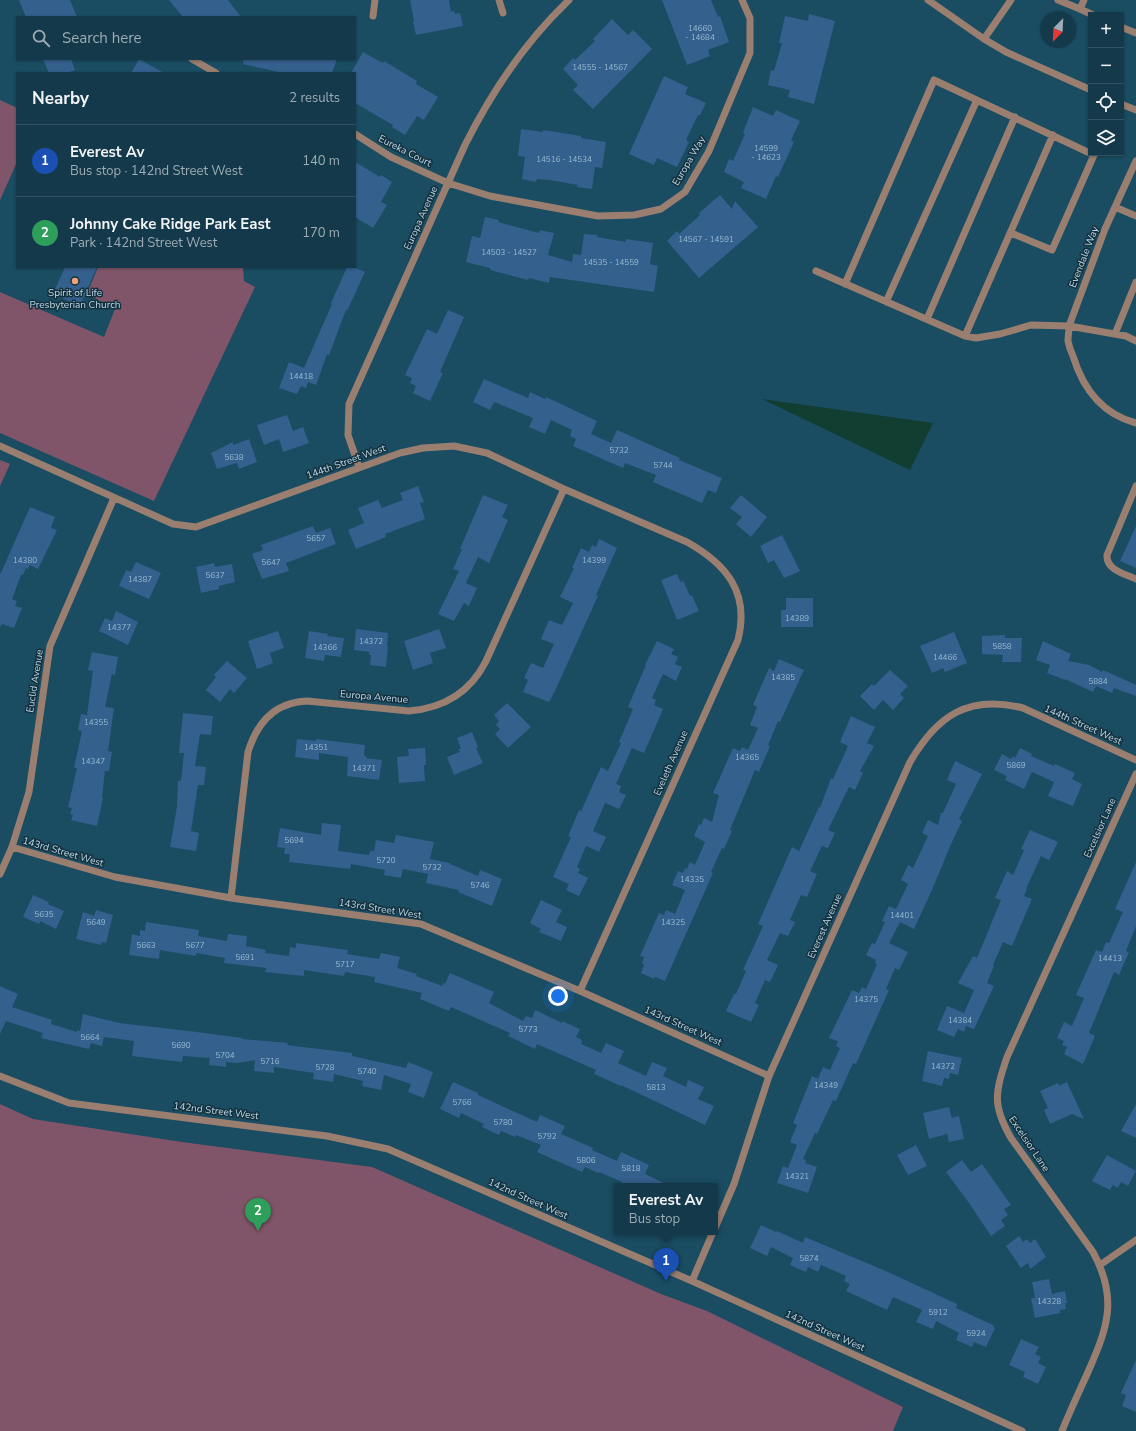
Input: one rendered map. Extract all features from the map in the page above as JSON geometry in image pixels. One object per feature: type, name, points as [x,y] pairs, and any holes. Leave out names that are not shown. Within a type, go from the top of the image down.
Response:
[{"type":"street","points":[[373,16],[375,0]]},
{"type":"street","points":[[498,0],[503,13]]},
{"type":"street","name":"Europa Avenue","points":[[359,467],[348,435],[349,404],[448,183],[478,118],[502,78],[531,40],[569,0]]},
{"type":"street","name":"Europa Way","points":[[448,183],[490,196],[598,216],[634,215],[660,209],[685,192],[693,179],[709,151],[750,53],[750,18],[742,0]]},
{"type":"street","points":[[928,0],[984,39],[1006,52],[1088,89]]},
{"type":"street","points":[[984,39],[1012,0]]},
{"type":"street","points":[[1058,0],[1088,13]]},
{"type":"street","points":[[1080,9],[1084,0]]},
{"type":"street","points":[[1124,28],[1136,33]]},
{"type":"street","points":[[194,60],[214,72]]},
{"type":"street","points":[[845,284],[934,80],[1094,155],[1052,250],[1011,233]]},
{"type":"street","points":[[886,302],[977,100]]},
{"type":"street","points":[[1124,105],[1136,110]]},
{"type":"street","points":[[927,320],[1015,118]]},
{"type":"street","name":"Eureka Court","points":[[356,135],[391,157],[448,183]]},
{"type":"street","points":[[965,336],[1053,136]]},
{"type":"street","name":"Evendale Way","points":[[1069,326],[1105,229],[1136,161]]},
{"type":"street","points":[[1115,207],[1136,216]]},
{"type":"street","points":[[816,271],[965,336],[976,338],[1000,334],[1031,325],[1069,326],[1126,336],[1136,341]]},
{"type":"street","points":[[1115,334],[1136,282]]},
{"type":"street","points":[[1069,326],[1068,342],[1074,362],[1090,393],[1100,405],[1117,417],[1136,424]]},
{"type":"street","name":"144th Street West","points":[[0,446],[173,524],[196,527],[400,453],[423,448],[454,446],[487,453],[564,489],[687,542],[701,550]]},
{"type":"street","points":[[1136,486],[1106,558],[1115,569],[1136,579]]},
{"type":"street","name":"Europa Avenue","points":[[231,898],[248,752],[258,728],[275,710],[296,702],[307,701],[409,711],[434,707],[456,697],[479,675],[486,662],[564,489]]},
{"type":"street","name":"Euclid Avenue","points":[[0,874],[12,847],[28,792],[50,646],[114,498]]},
{"type":"street","name":"Eveleth Avenue","points":[[580,991],[738,640],[741,629],[739,602],[735,588],[723,568],[701,550]]},
{"type":"street","name":"Everest Avenue","points":[[718,1221],[734,1184],[769,1076],[907,769],[918,750],[938,724],[970,707],[994,703],[1023,708]]},
{"type":"street","name":"144th Street West","points":[[1023,708],[1136,760]]},
{"type":"street","name":"Excelsior Lane","points":[[1062,1431],[1099,1347],[1108,1315],[1108,1299],[1100,1265],[1093,1252],[1001,1122],[998,1111],[998,1087],[1007,1058],[1136,774]]},
{"type":"street","name":"143rd Street West","points":[[12,847],[115,877],[231,898],[421,924],[580,991],[769,1076]]},
{"type":"street","name":"142nd Street West","points":[[0,1076],[69,1103],[328,1136],[388,1149],[692,1281],[1022,1431]]},
{"type":"street","points":[[692,1281],[712,1235]]},
{"type":"street","points":[[1100,1265],[1136,1240]]},
{"type":"shaded area","points":[[0,100],[16,108],[16,164],[0,200]]},
{"type":"shaded area","points":[[98,268],[243,268],[244,281],[255,287],[154,501],[0,433],[0,292],[104,337],[115,309],[87,294]]},
{"type":"shaded area","points":[[762,399],[933,423],[910,470]]},
{"type":"shaded area","points":[[0,460],[10,464],[0,486]]},
{"type":"shaded area","points":[[0,1104],[33,1119],[182,1142],[372,1167],[661,1294],[707,1311],[903,1407],[893,1431],[0,1431]]},
{"type":"building","points":[[19,0],[70,0],[77,16],[26,16]]},
{"type":"building","points":[[169,0],[228,0],[240,16],[182,16]]},
{"type":"building","points":[[410,0],[449,0],[451,12],[454,11],[455,14],[460,13],[463,26],[416,35]]},
{"type":"building","points":[[662,0],[711,0],[718,17],[720,16],[729,42],[708,50],[710,56],[687,65]]},
{"type":"building","points":[[809,14],[835,21],[814,104],[788,97],[790,90],[768,85],[771,70],[774,71],[782,43],[779,43],[785,16],[808,21]]},
{"type":"building","points":[[612,19],[628,35],[633,30],[652,49],[593,109],[573,90],[578,85],[563,69],[573,58],[575,60],[595,41],[593,39]]},
{"type":"building","points":[[363,52],[383,63],[384,61],[417,81],[416,84],[438,97],[424,120],[417,116],[405,135],[392,127],[393,125],[356,104],[356,72],[352,72]]},
{"type":"building","points":[[43,60],[71,60],[75,70],[70,72],[49,72]]},
{"type":"building","points":[[138,60],[141,60],[162,72],[132,72]]},
{"type":"building","points":[[244,60],[337,60],[332,72],[279,72],[243,64]]},
{"type":"building","points":[[664,76],[688,87],[685,94],[706,103],[700,115],[698,115],[686,140],[689,142],[677,167],[657,158],[654,165],[629,154]]},
{"type":"building","points":[[753,107],[773,116],[776,110],[800,121],[791,140],[794,142],[766,199],[741,188],[744,182],[724,172],[729,159],[733,161],[745,134],[743,133]]},
{"type":"building","points":[[521,129],[543,132],[543,130],[581,136],[581,138],[606,142],[602,168],[595,167],[592,189],[550,180],[537,179],[536,182],[522,179],[525,157],[518,156]]},
{"type":"building","points":[[356,163],[380,177],[381,175],[392,182],[381,202],[387,205],[373,228],[356,218]]},
{"type":"building","points":[[720,195],[732,209],[735,201],[758,227],[699,278],[667,241],[677,231],[679,234],[700,215],[699,213]]},
{"type":"building","points":[[485,217],[539,233],[540,230],[554,233],[548,255],[572,262],[573,254],[581,255],[584,234],[598,235],[597,237],[626,242],[626,239],[653,243],[650,264],[658,266],[654,292],[550,277],[549,283],[529,278],[528,280],[466,262],[472,236],[480,238]]},
{"type":"building","name":"Spirit of Life Presbyterian Church","points":[[65,268],[97,268],[80,306],[53,294]]},
{"type":"building","points":[[347,268],[355,268],[365,272],[347,311],[346,310],[329,355],[327,354],[316,385],[308,382],[306,388],[301,386],[297,394],[279,388],[289,362],[304,368],[332,304],[331,303]]},
{"type":"building","points":[[448,310],[464,317],[440,372],[443,373],[430,401],[413,393],[416,386],[410,383],[412,378],[405,375],[427,329],[437,334]]},
{"type":"building","points":[[484,379],[528,398],[530,392],[545,399],[546,397],[597,421],[591,434],[611,443],[617,430],[680,458],[679,460],[722,478],[716,493],[708,490],[702,503],[653,482],[656,475],[625,463],[623,468],[573,446],[576,439],[570,436],[572,430],[551,420],[545,434],[529,427],[533,418],[494,402],[490,410],[473,402]]},
{"type":"building","points":[[287,415],[293,431],[303,427],[309,443],[283,452],[279,439],[264,445],[257,425]]},
{"type":"building","points":[[249,439],[257,462],[239,469],[237,463],[217,469],[211,453],[233,442],[233,445]]},
{"type":"building","points":[[418,486],[424,502],[420,503],[425,519],[385,534],[386,537],[356,549],[348,530],[364,523],[358,508],[378,500],[382,508],[403,500],[400,493]]},
{"type":"building","points":[[483,495],[508,505],[502,517],[508,520],[489,563],[478,557],[466,583],[477,588],[469,606],[464,603],[454,621],[438,614],[459,571],[453,569]]},
{"type":"building","points":[[741,495],[767,517],[751,537],[736,524],[742,517],[730,508]]},
{"type":"building","points":[[30,507],[55,517],[51,528],[57,530],[38,569],[30,565],[28,569],[26,568],[23,575],[21,575],[12,599],[17,601],[15,606],[22,608],[14,628],[2,624],[0,627],[0,575]]},
{"type":"building","points":[[313,526],[316,533],[330,528],[336,544],[286,563],[289,571],[262,579],[252,554],[263,550],[261,545]]},
{"type":"building","points":[[1136,526],[1136,568],[1120,561]]},
{"type":"building","points":[[782,535],[800,571],[784,578],[774,560],[768,563],[760,546]]},
{"type":"building","points":[[599,539],[617,548],[596,595],[598,596],[555,691],[549,702],[523,692],[528,680],[524,678],[531,663],[543,668],[554,644],[541,639],[549,620],[562,625],[573,603],[560,597],[574,568],[572,568],[581,548],[589,552],[592,545],[596,547]]},
{"type":"building","points":[[136,562],[161,573],[149,599],[119,586],[126,570],[131,572]]},
{"type":"building","points":[[214,563],[215,567],[232,564],[235,582],[219,586],[219,589],[201,593],[196,567]]},
{"type":"building","points":[[677,574],[681,583],[683,580],[690,596],[692,595],[699,611],[677,620],[661,580]]},
{"type":"building","points":[[786,598],[813,598],[813,627],[781,627],[781,610],[786,610]]},
{"type":"building","points":[[116,611],[138,622],[128,645],[99,631],[105,618],[112,621]]},
{"type":"building","points":[[356,629],[388,633],[386,667],[370,665],[371,655],[369,655],[369,652],[354,650]]},
{"type":"building","points":[[439,629],[446,648],[430,653],[433,663],[413,670],[404,641]]},
{"type":"building","points":[[278,631],[284,648],[270,653],[273,663],[257,669],[248,641]]},
{"type":"building","points":[[309,631],[328,634],[327,636],[344,638],[341,657],[325,655],[324,661],[305,658]]},
{"type":"building","points":[[954,632],[967,663],[945,672],[943,668],[932,673],[920,646]]},
{"type":"building","points":[[1005,635],[1005,638],[1022,638],[1021,662],[1002,662],[1003,655],[982,654],[982,636]]},
{"type":"building","points":[[657,641],[674,649],[671,654],[678,657],[675,664],[682,667],[676,681],[663,674],[652,698],[656,700],[654,705],[663,709],[644,753],[632,748],[616,784],[621,786],[619,792],[626,795],[619,809],[605,803],[593,831],[606,837],[599,852],[586,846],[577,867],[580,869],[578,873],[588,878],[579,896],[566,890],[569,884],[553,877],[571,837],[568,836],[579,810],[581,811],[601,767],[608,771],[621,743],[619,742],[633,709],[628,707],[645,665]]},
{"type":"building","points":[[1043,641],[1071,654],[1068,661],[1089,665],[1102,672],[1103,670],[1136,685],[1136,696],[1114,688],[1112,693],[1096,686],[1093,692],[1065,679],[1047,673],[1050,665],[1036,660]]},
{"type":"building","points":[[92,652],[118,657],[115,675],[112,674],[105,707],[114,708],[108,751],[112,752],[109,771],[105,771],[103,798],[97,826],[71,820],[73,815],[70,814],[72,808],[68,807],[77,768],[74,768],[82,731],[78,730],[81,714],[87,715],[93,671],[88,670]]},
{"type":"building","points":[[779,659],[804,670],[780,722],[778,721],[768,745],[770,746],[759,772],[755,770],[730,830],[732,831],[711,872],[713,873],[665,981],[655,977],[654,979],[641,973],[644,965],[642,963],[644,957],[640,956],[659,913],[664,915],[666,910],[675,914],[685,890],[672,885],[678,871],[683,873],[685,868],[687,869],[690,862],[695,865],[705,842],[694,836],[699,824],[701,825],[704,818],[712,822],[719,795],[713,793],[733,748],[740,751],[742,747],[748,750],[758,728],[750,725],[757,707],[753,705],[769,668],[774,671]]},
{"type":"building","points":[[227,661],[247,678],[234,693],[230,689],[220,702],[206,690],[216,677],[214,675]]},
{"type":"building","points":[[890,670],[908,686],[900,694],[904,698],[893,710],[883,700],[874,710],[860,696],[872,684],[874,686]]},
{"type":"building","points":[[507,703],[531,727],[508,748],[495,734],[500,729],[496,725],[499,721],[494,715]]},
{"type":"building","points":[[183,713],[213,716],[211,735],[200,734],[195,766],[206,767],[204,785],[198,785],[191,831],[199,833],[196,851],[170,847],[177,807],[178,781],[181,781],[184,753],[179,753]]},
{"type":"building","points":[[851,716],[875,727],[867,743],[874,746],[860,771],[863,773],[855,790],[849,787],[828,830],[835,833],[828,848],[822,846],[810,871],[817,874],[807,897],[801,895],[790,920],[795,922],[788,936],[780,933],[767,960],[778,965],[770,982],[765,980],[755,1003],[759,1005],[751,1022],[726,1011],[734,994],[736,994],[746,971],[743,970],[763,926],[758,924],[792,847],[799,851],[819,807],[820,808],[831,778],[833,779],[848,746],[840,742]]},
{"type":"building","points":[[472,732],[478,747],[476,748],[483,763],[454,775],[447,757],[460,752],[458,749],[461,749],[457,738]]},
{"type":"building","points":[[297,739],[316,741],[316,739],[365,745],[364,756],[366,756],[366,758],[382,760],[379,780],[347,776],[348,757],[319,753],[319,760],[295,757]]},
{"type":"building","points":[[425,748],[425,781],[399,783],[397,757],[409,756],[408,749]]},
{"type":"building","points":[[1020,748],[1032,754],[1031,756],[1075,773],[1072,779],[1082,784],[1073,806],[1048,796],[1054,782],[1032,772],[1024,789],[1005,780],[1007,776],[994,770],[1002,754],[1011,759],[1013,756],[1015,758]]},
{"type":"building","points":[[955,761],[982,774],[959,819],[962,821],[914,929],[900,922],[889,943],[908,952],[899,970],[895,968],[886,989],[889,990],[856,1064],[853,1063],[836,1101],[833,1100],[803,1159],[806,1160],[805,1163],[817,1167],[808,1193],[777,1183],[783,1166],[788,1168],[797,1145],[790,1142],[797,1125],[793,1123],[812,1076],[818,1079],[823,1067],[830,1070],[840,1048],[836,1046],[838,1041],[829,1038],[852,990],[859,993],[862,987],[866,989],[877,964],[875,963],[876,960],[866,955],[872,943],[875,944],[885,922],[882,921],[889,906],[896,909],[908,884],[901,880],[908,865],[913,868],[928,836],[922,833],[928,820],[938,825],[941,813],[943,813],[956,784],[947,780]]},
{"type":"building","points":[[322,823],[341,825],[338,851],[369,855],[370,851],[374,851],[376,840],[394,843],[396,835],[434,842],[430,859],[450,863],[478,876],[480,870],[502,879],[492,906],[458,892],[459,890],[426,883],[428,874],[403,869],[401,878],[384,875],[385,870],[351,864],[350,869],[289,862],[290,854],[284,854],[285,848],[277,847],[280,828],[321,835]]},
{"type":"building","points":[[1030,830],[1058,842],[1049,860],[1041,856],[1026,889],[1024,896],[1032,899],[1012,946],[1003,942],[987,983],[994,986],[974,1029],[966,1026],[964,1032],[958,1029],[954,1037],[937,1030],[947,1006],[964,1013],[974,990],[958,983],[973,956],[977,958],[1001,900],[995,898],[1007,871],[1013,875],[1024,850],[1021,849]]},
{"type":"building","points":[[1136,862],[1136,926],[1126,951],[1129,952],[1119,975],[1114,972],[1089,1033],[1095,1036],[1083,1064],[1064,1054],[1067,1047],[1062,1045],[1064,1041],[1057,1038],[1064,1022],[1072,1026],[1084,998],[1076,995],[1096,950],[1102,952],[1106,942],[1109,943],[1123,912],[1115,909]]},
{"type":"building","points":[[33,895],[64,911],[56,929],[40,921],[39,924],[23,917]]},
{"type":"building","points":[[541,900],[562,910],[556,922],[567,927],[561,941],[539,932],[541,929],[530,923]]},
{"type":"building","points":[[96,910],[113,915],[106,943],[102,942],[101,945],[76,939],[83,912],[94,916]]},
{"type":"building","points":[[146,922],[199,930],[198,936],[227,941],[228,934],[247,936],[246,946],[266,950],[265,953],[289,956],[290,947],[296,948],[296,943],[348,950],[347,954],[379,959],[381,953],[400,957],[397,968],[417,974],[416,976],[442,986],[443,983],[445,984],[450,973],[494,992],[489,1003],[523,1021],[526,1016],[532,1018],[535,1010],[562,1023],[562,1021],[580,1029],[576,1037],[582,1040],[581,1044],[601,1053],[606,1043],[624,1051],[618,1063],[646,1076],[652,1062],[667,1068],[663,1076],[686,1087],[688,1080],[704,1087],[698,1099],[714,1106],[705,1125],[621,1085],[594,1074],[596,1070],[537,1044],[535,1049],[508,1036],[510,1033],[451,1007],[449,1011],[420,999],[422,993],[374,982],[375,977],[345,972],[344,976],[304,970],[304,976],[265,972],[266,968],[224,963],[225,958],[196,953],[196,956],[160,950],[159,959],[129,955],[132,934],[140,936],[140,930],[145,931]]},
{"type":"building","points":[[0,986],[18,994],[12,1007],[52,1020],[51,1024],[77,1032],[77,1030],[80,1031],[83,1014],[119,1023],[242,1039],[288,1043],[287,1045],[352,1053],[352,1056],[406,1068],[408,1062],[433,1072],[424,1098],[408,1092],[411,1084],[384,1075],[381,1090],[362,1086],[363,1081],[334,1074],[333,1082],[313,1079],[314,1073],[274,1067],[274,1073],[254,1071],[255,1060],[237,1063],[226,1062],[226,1067],[209,1065],[210,1058],[183,1056],[182,1062],[132,1056],[134,1041],[104,1037],[102,1046],[91,1043],[89,1049],[41,1038],[43,1033],[6,1021],[0,1034]]},
{"type":"building","points":[[928,1051],[962,1058],[958,1075],[950,1073],[949,1079],[944,1078],[942,1086],[922,1081]]},
{"type":"building","points":[[453,1082],[537,1122],[540,1115],[565,1126],[561,1134],[593,1148],[592,1150],[617,1161],[621,1152],[649,1165],[645,1174],[664,1183],[622,1183],[585,1167],[582,1172],[537,1152],[541,1145],[501,1131],[499,1135],[482,1127],[484,1124],[461,1113],[459,1118],[440,1109]]},
{"type":"building","points":[[1067,1082],[1084,1119],[1072,1114],[1050,1124],[1044,1110],[1048,1108],[1040,1091],[1058,1083],[1059,1086]]},
{"type":"building","points":[[1136,1104],[1136,1138],[1121,1131]]},
{"type":"building","points":[[949,1107],[952,1118],[959,1116],[964,1139],[949,1142],[947,1134],[929,1139],[923,1113]]},
{"type":"building","points":[[916,1145],[927,1166],[908,1175],[897,1155]]},
{"type":"building","points":[[1107,1155],[1136,1171],[1128,1186],[1121,1182],[1118,1188],[1113,1185],[1110,1190],[1092,1181]]},
{"type":"building","points":[[962,1160],[971,1172],[982,1164],[1011,1205],[1004,1209],[1008,1215],[1001,1220],[1005,1226],[991,1236],[946,1172]]},
{"type":"building","points":[[761,1225],[803,1243],[805,1237],[888,1272],[957,1304],[956,1308],[995,1326],[992,1326],[995,1328],[986,1347],[974,1342],[972,1347],[956,1340],[959,1333],[936,1321],[933,1329],[916,1322],[922,1310],[893,1297],[887,1310],[846,1291],[850,1284],[844,1281],[846,1276],[821,1265],[818,1272],[808,1267],[806,1272],[790,1265],[793,1258],[771,1247],[767,1256],[750,1248]]},
{"type":"building","points":[[1019,1236],[1023,1242],[1027,1239],[1030,1243],[1035,1239],[1046,1257],[1030,1269],[1028,1263],[1021,1268],[1006,1246]]},
{"type":"building","points":[[1049,1279],[1052,1294],[1065,1291],[1067,1303],[1065,1303],[1066,1309],[1060,1310],[1060,1313],[1035,1318],[1031,1298],[1035,1298],[1032,1282]]},
{"type":"building","points":[[1021,1339],[1039,1347],[1035,1354],[1041,1357],[1038,1363],[1046,1367],[1038,1384],[1023,1377],[1025,1372],[1009,1365]]},
{"type":"building","points":[[1136,1360],[1136,1412],[1122,1406],[1126,1395],[1121,1393]]},
{"type":"place","name":"Spirit of Life Presbyterian Church","points":[[75,281]]},
{"type":"place","name":"Johnny Cake Ridge Park East","points":[[258,1231]]},
{"type":"place","name":"Everest Av","points":[[666,1281]]}]
